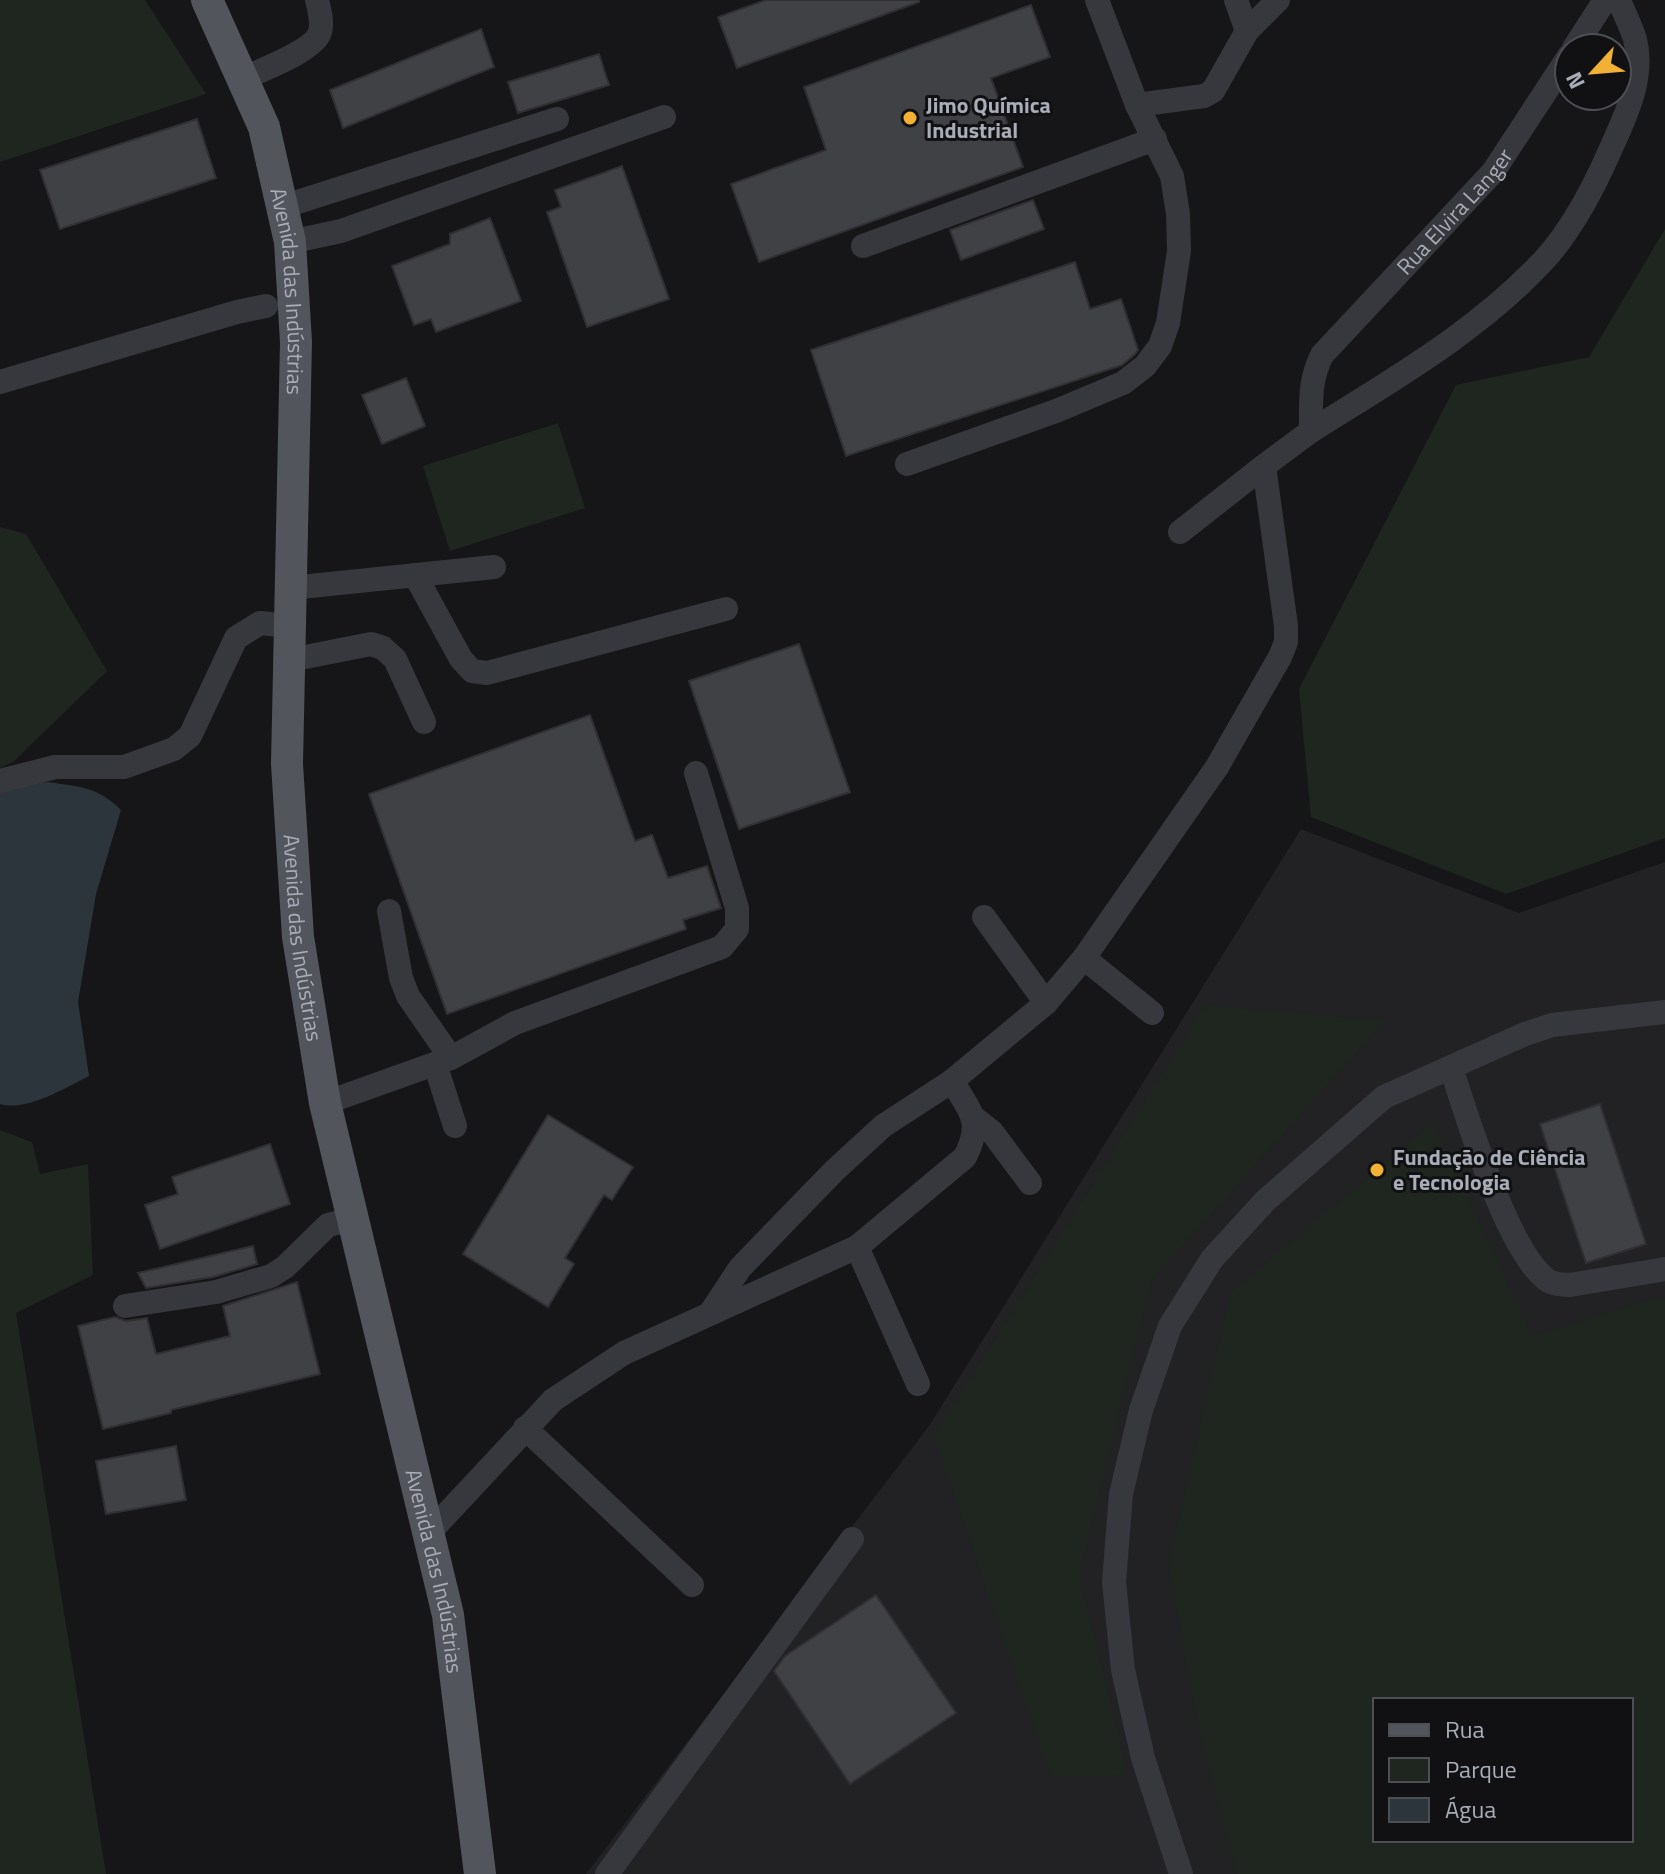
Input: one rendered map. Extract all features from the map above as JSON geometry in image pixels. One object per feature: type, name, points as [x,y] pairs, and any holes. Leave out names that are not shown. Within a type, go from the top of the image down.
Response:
[{"type":"main road","name":"Avenida das Indústrias","points":[[207,0],[264,127],[290,242],[296,342],[287,764],[298,937],[325,1103],[448,1615],[480,1874]]},
{"type":"street","points":[[244,78],[290,57],[316,40],[322,30],[317,0]]},
{"type":"street","points":[[907,464],[1056,411],[1123,383],[1145,366],[1160,346],[1168,323],[1179,251],[1178,214],[1172,176],[1137,105],[1097,0]]},
{"type":"street","points":[[1236,0],[1247,31]]},
{"type":"street","points":[[1137,105],[1204,96],[1213,91],[1247,31],[1278,0]]},
{"type":"street","points":[[1584,32],[1605,0]]},
{"type":"street","points":[[1180,532],[1311,431],[1423,360],[1504,299],[1546,257],[1573,222],[1631,103],[1637,70],[1635,40],[1619,0]]},
{"type":"street","name":"Rua Elvira Langer","points":[[1311,431],[1310,387],[1322,355],[1493,172],[1553,80]]},
{"type":"street","points":[[290,242],[341,231],[664,117]]},
{"type":"street","points":[[282,207],[557,119]]},
{"type":"street","points":[[863,246],[1155,139]]},
{"type":"street","points":[[0,382],[266,306]]},
{"type":"street","points":[[711,1312],[740,1268],[834,1171],[883,1126],[952,1081],[1046,1003],[1084,958],[1217,767],[1286,642],[1264,466]]},
{"type":"street","points":[[291,588],[494,567]]},
{"type":"street","points":[[415,575],[461,659],[472,671],[487,673],[726,609]]},
{"type":"street","points":[[0,781],[55,767],[124,767],[174,749],[190,736],[236,638],[260,623],[290,626]]},
{"type":"street","points":[[290,660],[371,644],[383,648],[395,659],[424,722]]},
{"type":"street","points":[[325,1103],[443,1061],[515,1023],[722,947],[737,929],[737,908],[696,773]]},
{"type":"street","points":[[389,911],[401,978],[443,1061],[455,1126]]},
{"type":"street","points":[[984,917],[1046,1003]]},
{"type":"street","points":[[1084,958],[1152,1013]]},
{"type":"street","points":[[1181,1874],[1143,1758],[1123,1670],[1114,1582],[1121,1494],[1141,1410],[1170,1326],[1212,1259],[1265,1201],[1384,1097],[1552,1025],[1665,1012]]},
{"type":"street","points":[[1451,1067],[1510,1227],[1544,1278],[1555,1284],[1570,1285],[1665,1269]]},
{"type":"street","points":[[952,1081],[973,1117],[992,1132],[1030,1183]]},
{"type":"street","points":[[428,1534],[553,1400],[624,1353],[857,1247],[965,1157],[974,1137],[973,1117]]},
{"type":"street","points":[[125,1306],[216,1292],[271,1276],[285,1267],[328,1225],[353,1219]]},
{"type":"street","points":[[857,1247],[918,1384]]},
{"type":"street","points":[[525,1428],[692,1585]]},
{"type":"street","points":[[607,1874],[852,1539]]},
{"type":"shaded area","name":"Fundação de Ciência e Tecnologia","points":[[1301,829],[1519,913],[1665,862],[1665,1874],[586,1874],[929,1426]]},
{"type":"green space","points":[[0,0],[145,0],[206,94],[0,162]]},
{"type":"green space","points":[[1665,229],[1665,838],[1506,894],[1311,817],[1299,689],[1456,385],[1589,357]]},
{"type":"green space","points":[[558,423],[585,508],[450,551],[423,466]]},
{"type":"green space","points":[[0,527],[26,534],[107,671],[13,762],[0,768]]},
{"type":"green space","points":[[1206,1005],[1385,1021],[1151,1281],[1079,1575],[1128,1775],[1051,1777],[934,1436]]},
{"type":"green space","points":[[1433,1123],[1532,1336],[1655,1298],[1665,1298],[1665,1874],[1237,1874],[1197,1718],[1169,1565],[1231,1292]]},
{"type":"green space","points":[[0,1130],[32,1142],[40,1174],[88,1164],[93,1275],[16,1313],[106,1874],[0,1874]]},
{"type":"water","points":[[48,782],[96,792],[121,810],[96,894],[78,1002],[89,1076],[45,1098],[10,1106],[0,1104],[0,789]]},
{"type":"building","points":[[766,0],[919,2],[737,68],[718,17]]},
{"type":"building","name":"Jimo Química Industrial","points":[[1031,5],[1050,57],[991,78],[1023,167],[759,262],[731,184],[826,150],[804,87]]},
{"type":"building","points":[[481,29],[494,67],[343,128],[330,90]]},
{"type":"building","points":[[599,54],[609,85],[518,113],[508,82]]},
{"type":"building","points":[[197,119],[216,178],[60,229],[40,170]]},
{"type":"building","points":[[622,166],[669,299],[587,327],[547,212],[561,207],[555,190]]},
{"type":"building","points":[[1033,200],[1044,229],[961,260],[950,230]]},
{"type":"building","points":[[490,218],[521,301],[436,332],[431,319],[414,325],[392,266],[450,244],[450,234]]},
{"type":"building","points":[[1075,262],[1090,309],[1121,299],[1138,350],[1134,355],[1122,365],[846,456],[811,350]]},
{"type":"building","points":[[406,378],[425,426],[382,444],[362,395]]},
{"type":"building","points":[[799,644],[850,792],[739,829],[689,681]]},
{"type":"building","points":[[590,715],[635,841],[652,835],[668,878],[707,866],[721,908],[683,920],[686,929],[447,1014],[369,794]]},
{"type":"building","points":[[1600,1104],[1646,1244],[1586,1263],[1540,1124]]},
{"type":"building","points":[[548,1115],[633,1167],[612,1200],[604,1195],[565,1258],[574,1264],[548,1307],[463,1254]]},
{"type":"building","points":[[270,1144],[290,1204],[160,1249],[145,1205],[178,1194],[172,1177]]},
{"type":"building","points":[[253,1246],[257,1264],[213,1277],[146,1288],[138,1273]]},
{"type":"building","points":[[297,1282],[320,1374],[103,1429],[78,1326],[115,1317],[126,1321],[147,1318],[156,1354],[230,1336],[223,1306]]},
{"type":"building","points":[[176,1446],[186,1500],[106,1514],[96,1461]]},
{"type":"building","points":[[876,1595],[956,1713],[850,1784],[774,1671],[785,1656]]},
{"type":"place","name":"Jimo Química Industrial","points":[[910,118]]},
{"type":"place","name":"Fundação de Ciência e Tecnologia","points":[[1377,1170]]}]
